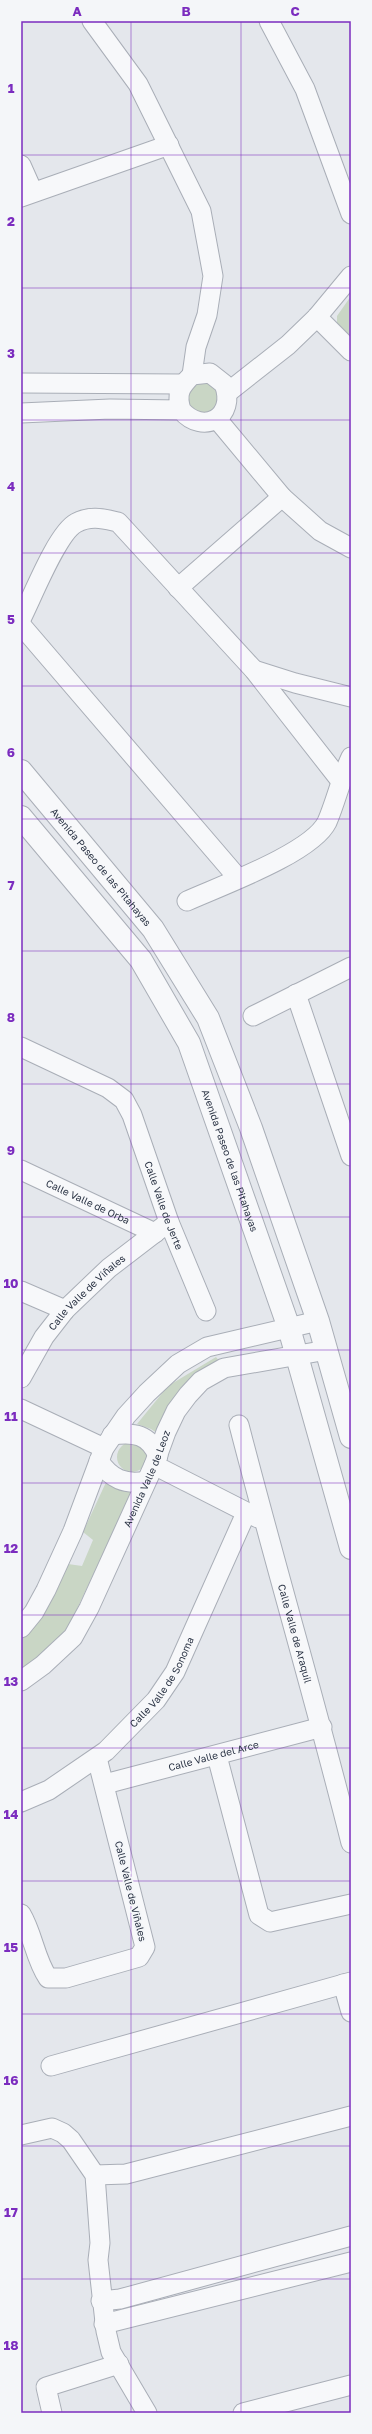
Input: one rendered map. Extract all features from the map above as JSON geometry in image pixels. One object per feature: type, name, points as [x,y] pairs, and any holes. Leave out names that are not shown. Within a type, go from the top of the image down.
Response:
[{"type":"street","points":[[21,383],[109,383],[187,380],[210,373],[218,378],[227,393],[228,402],[224,412],[217,419],[207,422],[197,422],[188,418],[181,410],[178,400],[178,390],[187,380],[196,347],[207,316],[213,276],[201,211],[138,84],[92,21]]},
{"type":"street","points":[[269,21],[305,90],[351,214]]},
{"type":"street","points":[[21,165],[27,194],[169,145]]},
{"type":"street","points":[[227,393],[288,345],[317,317],[351,276]]},
{"type":"street","points":[[317,317],[351,351]]},
{"type":"street","points":[[109,383],[110,409]]},
{"type":"street","points":[[21,413],[110,409],[181,410]]},
{"type":"street","points":[[217,419],[282,497],[320,531],[351,548]]},
{"type":"street","points":[[178,588],[282,497]]},
{"type":"street","points":[[21,619],[58,543],[76,523],[97,517],[118,522],[254,670],[340,780]]},
{"type":"street","points":[[21,625],[238,878]]},
{"type":"street","points":[[254,670],[295,683],[351,697]]},
{"type":"street","points":[[188,901],[283,859],[311,841],[326,824],[340,780],[351,756]]},
{"type":"street","name":"Avenida Paseo de las Pitahayas","points":[[21,771],[153,929],[208,1018],[251,1128],[318,1321],[351,1437]]},
{"type":"street","name":"Avenida Paseo de las Pitahayas","points":[[21,817],[141,960],[189,1043],[289,1328],[351,1548]]},
{"type":"street","points":[[50,851],[72,831]]},
{"type":"street","points":[[253,1016],[351,967]]},
{"type":"street","points":[[296,994],[351,1156]]},
{"type":"street","name":"Calle Valle de Jerte","points":[[21,1047],[108,1088],[124,1100],[132,1115],[162,1228],[206,1311]]},
{"type":"street","name":"Calle Valle de Orba","points":[[21,1170],[162,1228]]},
{"type":"street","name":"Calle Valle de Viñales","points":[[21,1378],[44,1337],[65,1310],[109,1268],[162,1228]]},
{"type":"street","points":[[21,1291],[65,1310]]},
{"type":"street","points":[[21,1628],[34,1612],[46,1590],[73,1531],[105,1448],[126,1416],[178,1364],[196,1352],[219,1343],[318,1321]]},
{"type":"street","points":[[219,1343],[224,1368]]},
{"type":"street","name":"Avenida Valle de Leoz","points":[[21,1681],[43,1665],[72,1637],[89,1608],[153,1467],[176,1411],[188,1395],[201,1381],[224,1368],[297,1354],[327,1350]]},
{"type":"street","points":[[21,1409],[105,1448],[137,1434],[147,1438],[154,1446],[153,1467]]},
{"type":"street","name":"Calle Valle de Araquil","points":[[239,1425],[255,1516],[322,1727],[351,1843]]},
{"type":"street","points":[[105,1448],[105,1470],[124,1482],[153,1467]]},
{"type":"street","points":[[153,1467],[255,1516]]},
{"type":"street","name":"Calle Valle de Sonoma","points":[[21,1802],[49,1790],[97,1758],[131,1728],[156,1700],[175,1672],[255,1516]]},
{"type":"street","name":"Calle Valle del Arce","points":[[105,1784],[217,1756],[322,1727]]},
{"type":"street","points":[[217,1756],[259,1915],[270,1922],[351,1904]]},
{"type":"street","name":"Calle Valle de Viñales","points":[[21,1914],[29,1928],[42,1970],[48,1978],[66,1978],[139,1957],[145,1947],[105,1784],[97,1758]]},
{"type":"street","points":[[51,2066],[347,1983],[351,2012]]},
{"type":"street","points":[[95,2175],[126,2174],[351,2116]]},
{"type":"street","points":[[21,2135],[52,2128],[62,2133],[70,2140],[95,2175],[100,2220],[98,2260],[104,2324],[111,2352],[147,2413]]},
{"type":"street","points":[[101,2301],[120,2299],[351,2236]]},
{"type":"street","points":[[104,2324],[351,2262]]},
{"type":"street","points":[[52,2413],[46,2387],[119,2364]]},
{"type":"street","points":[[243,2413],[351,2385]]},
{"type":"green space","points":[[351,296],[351,340],[337,323],[337,316]]},
{"type":"green space","points":[[200,381],[206,381],[216,388],[219,397],[218,403],[212,410],[206,413],[200,413],[190,406],[187,400],[187,394],[194,384]]},
{"type":"green space","points":[[216,1357],[220,1362],[160,1435],[151,1429],[137,1424],[168,1386]]},
{"type":"green space","points":[[132,1442],[143,1446],[147,1457],[143,1468],[132,1472],[121,1468],[117,1457],[121,1446]]},
{"type":"green space","points":[[108,1478],[132,1492],[68,1628],[52,1647],[21,1672],[21,1640],[39,1621],[68,1564],[82,1566],[93,1540],[83,1532]]}]
